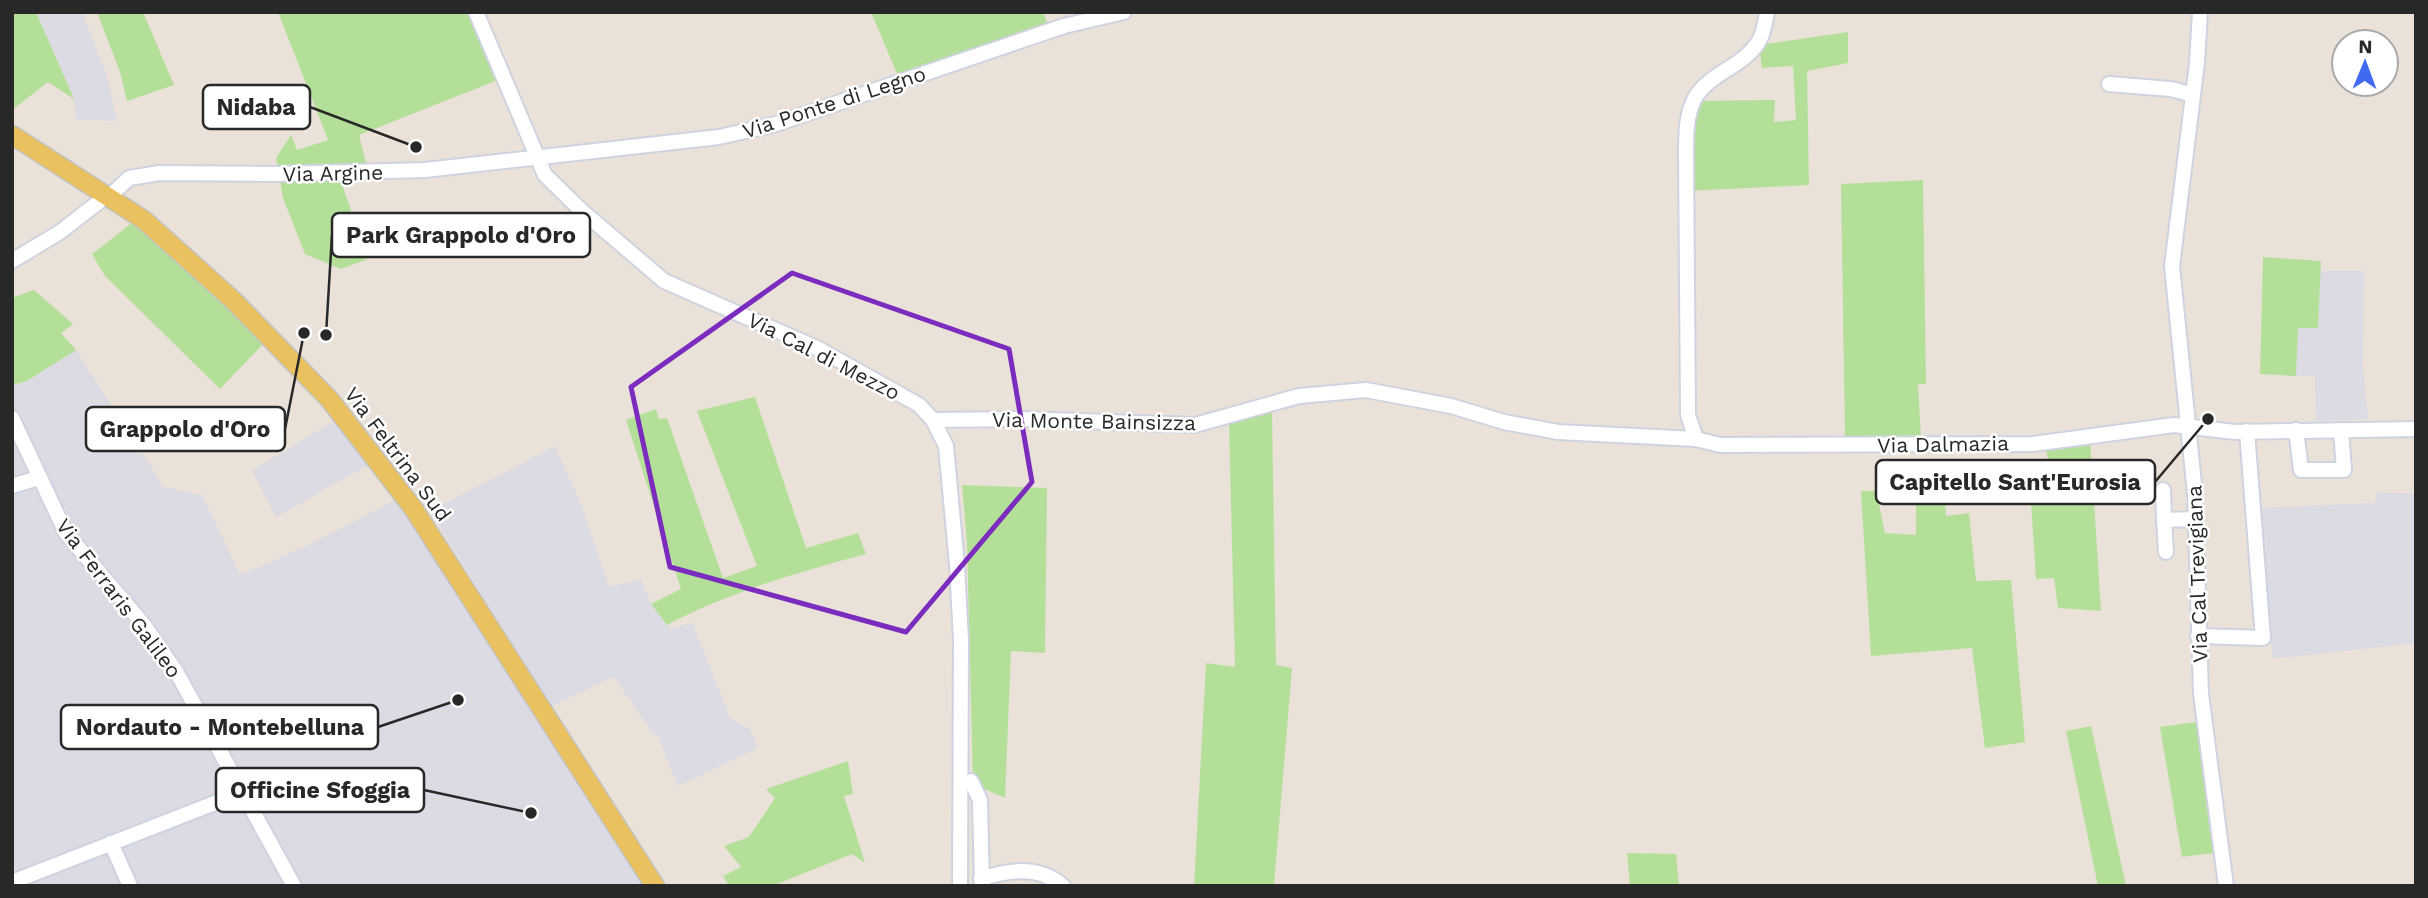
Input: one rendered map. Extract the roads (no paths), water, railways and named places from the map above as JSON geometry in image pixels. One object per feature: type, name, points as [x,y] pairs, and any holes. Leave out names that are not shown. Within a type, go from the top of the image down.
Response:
[{"type":"main road","name":"Via Feltrina Sud","points":[[12,135],[105,199],[144,220],[234,301],[293,359],[351,425],[413,508],[655,886]]},
{"type":"street","name":"Via Cal di Mezzo","points":[[476,12],[551,183],[664,281],[754,319],[850,365],[919,405],[933,421],[946,446],[957,565],[961,641],[960,886]]},
{"type":"street","name":"Via Ponte di Legno","points":[[537,156],[677,144],[776,124],[1064,26],[1124,12]]},
{"type":"street","points":[[1696,439],[1688,415],[1686,145],[1690,112],[1695,99],[1710,81],[1754,48],[1762,38],[1767,12]]},
{"type":"street","name":"Via Cal Trevigiana","points":[[2200,12],[2172,266],[2189,428],[2198,636],[2213,801],[2226,886]]},
{"type":"street","points":[[2109,84],[2171,89],[2193,94]]},
{"type":"street","name":"Via Argine","points":[[105,199],[129,178],[159,173],[275,174],[425,170],[537,156]]},
{"type":"street","points":[[12,261],[60,232],[105,199]]},
{"type":"street","name":"Via Monte Bainsizza","points":[[933,421],[1021,419],[1195,425],[1299,396],[1366,390],[1377,392]]},
{"type":"street","name":"Via Dalmazia","points":[[1377,392],[1451,406],[1504,422],[1558,432],[1696,439],[1720,445],[2033,444],[2174,425],[2247,432],[2416,429]]},
{"type":"street","name":"Via Ferraris Galileo","points":[[12,418],[38,478],[74,544],[144,625],[170,663],[293,886]]},
{"type":"street","points":[[2296,430],[2301,470],[2344,470],[2341,430]]},
{"type":"street","points":[[2198,636],[2263,638],[2247,432]]},
{"type":"street","points":[[12,486],[38,478]]},
{"type":"street","points":[[2163,490],[2166,552]]},
{"type":"street","points":[[2164,520],[2195,519]]},
{"type":"street","points":[[971,781],[980,800],[981,882],[1021,870],[1045,874],[1063,886]]},
{"type":"street","points":[[12,882],[243,792]]},
{"type":"street","points":[[111,843],[130,886]]},
{"type":"place","name":"Nidaba","points":[[416,147]]},
{"type":"place","name":"Grappolo d'Oro","points":[[304,333]]},
{"type":"place","name":"Park Grappolo d'Oro","points":[[326,335]]},
{"type":"place","name":"Capitello Sant'Eurosia","points":[[2208,419]]},
{"type":"place","name":"Nordauto - Montebelluna","points":[[458,700]]},
{"type":"place","name":"Officine Sfoggia","points":[[531,813]]}]
